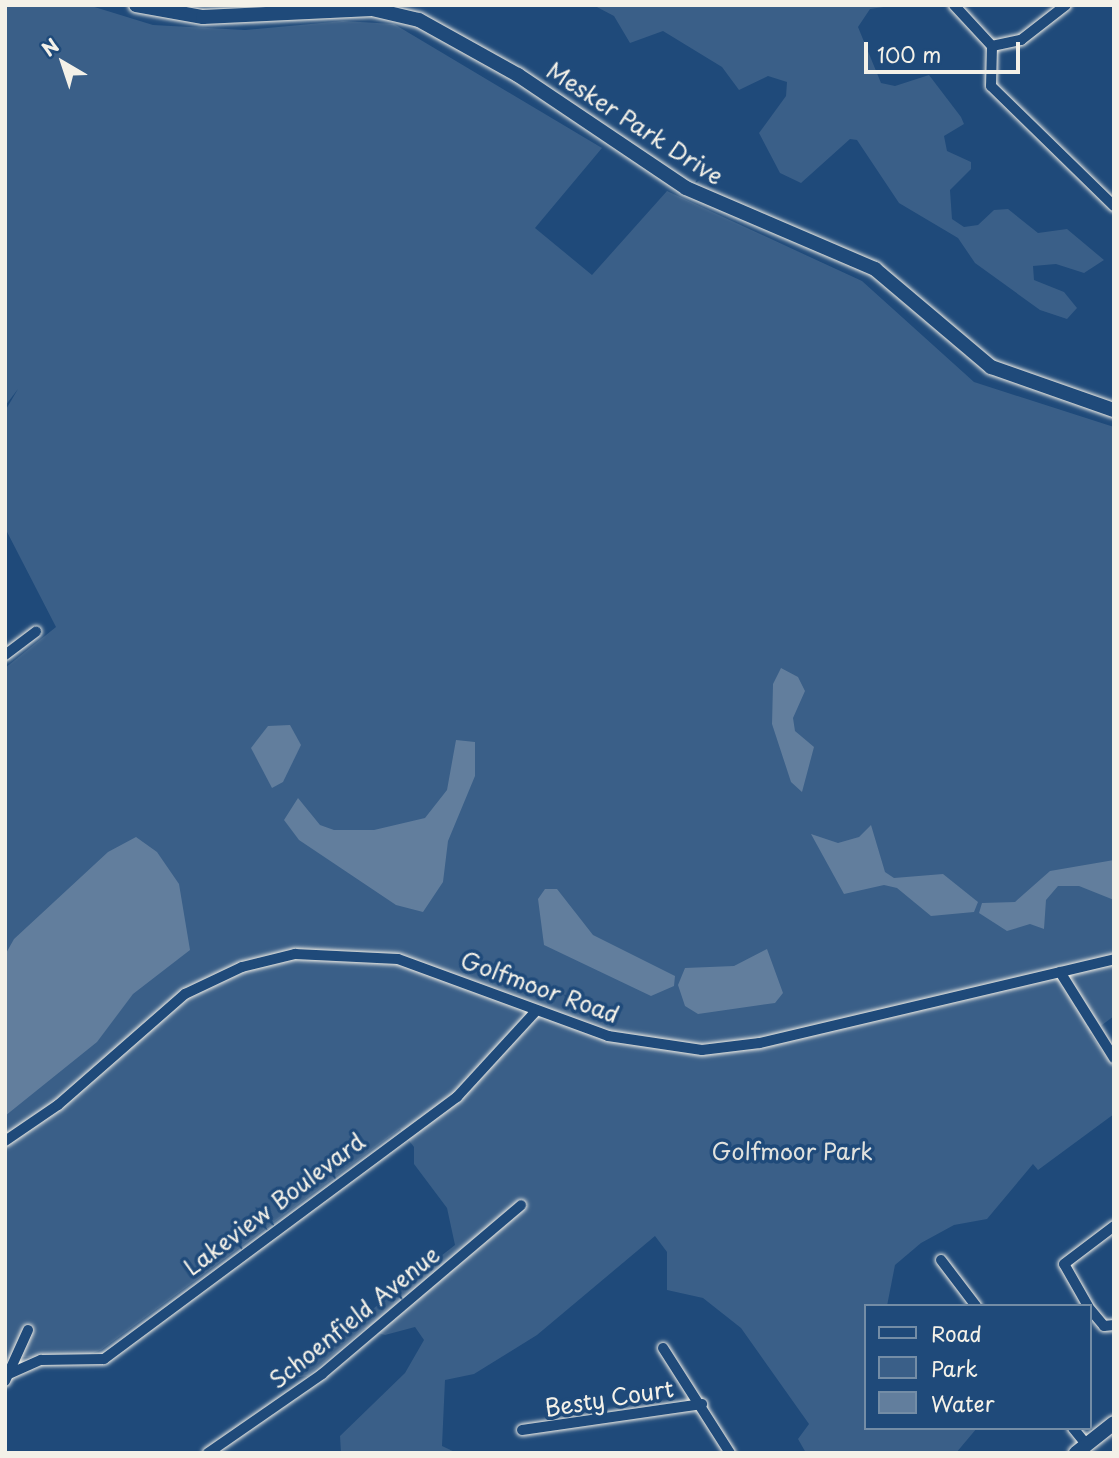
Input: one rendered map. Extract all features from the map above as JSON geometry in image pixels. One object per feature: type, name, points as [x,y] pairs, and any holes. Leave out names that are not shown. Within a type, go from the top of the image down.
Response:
[{"type":"street","name":"Mesker Park Drive","points":[[136,5],[203,17],[391,8],[485,55],[686,188],[875,269],[991,367],[1114,410]]},
{"type":"street","points":[[954,5],[992,46]]},
{"type":"street","points":[[992,46],[1021,40],[1066,5]]},
{"type":"street","points":[[992,46],[987,70],[991,86],[1114,206]]},
{"type":"street","points":[[5,655],[36,632]]},
{"type":"street","name":"Golfmoor Road","points":[[5,1141],[58,1105],[185,994],[270,959],[341,952],[398,959],[536,1011],[641,1045],[715,1049],[1114,959]]},
{"type":"street","points":[[1060,972],[1114,1058]]},
{"type":"street","name":"Lakeview Boulevard","points":[[7,1377],[41,1360],[104,1359],[457,1097],[536,1011]]},
{"type":"street","name":"Schoenfield Avenue","points":[[208,1453],[321,1374],[521,1205]]},
{"type":"street","points":[[1086,1304],[1064,1264],[1114,1226]]},
{"type":"street","points":[[941,1260],[974,1304]]},
{"type":"street","points":[[1091,1311],[1104,1326],[1114,1325]]},
{"type":"street","name":"Lakeview Boulevard","points":[[7,1377],[28,1330]]},
{"type":"street","points":[[663,1348],[702,1404],[730,1453]]},
{"type":"street","name":"Besty Court","points":[[522,1430],[702,1404]]},
{"type":"street","points":[[1074,1430],[1081,1449],[1114,1423]]},
{"type":"green space","name":"Golfmoor Park","points":[[5,5],[88,5],[153,25],[245,30],[343,21],[394,24],[602,148],[535,228],[592,275],[667,191],[862,281],[974,382],[1114,427],[1114,1016],[1090,1034],[1114,1068],[1114,1114],[1038,1170],[1033,1164],[987,1219],[954,1225],[921,1243],[895,1265],[887,1304],[864,1304],[864,1430],[975,1430],[956,1453],[806,1453],[798,1439],[809,1424],[741,1328],[703,1298],[667,1290],[667,1252],[655,1236],[537,1335],[474,1374],[445,1380],[442,1446],[457,1453],[341,1453],[340,1436],[405,1373],[424,1340],[415,1327],[385,1335],[364,1329],[307,1376],[293,1378],[306,1361],[455,1245],[447,1208],[414,1164],[414,1147],[400,1129],[101,1350],[79,1358],[12,1357],[5,1367],[5,668],[56,627],[5,528],[5,411],[18,389],[5,406]]},
{"type":"green space","points":[[593,5],[897,5],[870,9],[858,27],[881,83],[895,86],[929,75],[961,117],[964,124],[944,136],[947,151],[971,162],[971,169],[950,190],[952,219],[964,227],[978,225],[994,210],[1008,209],[1038,233],[1067,229],[1104,260],[1084,273],[1056,264],[1033,266],[1034,280],[1064,292],[1077,308],[1067,319],[1040,310],[975,263],[958,238],[899,203],[857,140],[850,139],[801,183],[780,173],[759,133],[786,96],[787,82],[768,76],[739,90],[722,67],[663,31],[630,43],[614,16]]},
{"type":"water","points":[[781,668],[798,677],[805,691],[793,718],[795,731],[814,747],[802,792],[791,782],[772,724],[773,684]]},
{"type":"water","points":[[290,725],[301,745],[283,782],[272,788],[251,748],[268,726]]},
{"type":"water","points":[[456,740],[475,742],[475,776],[448,841],[443,882],[423,912],[396,905],[299,840],[284,820],[298,798],[320,825],[334,830],[374,830],[425,818],[447,790]]},
{"type":"water","points":[[871,825],[885,872],[894,878],[943,874],[978,902],[974,912],[931,916],[897,888],[884,885],[844,894],[811,834],[838,843],[859,837]]},
{"type":"water","points":[[136,837],[157,852],[179,884],[190,950],[133,994],[97,1042],[5,1116],[5,955],[14,939],[108,852]]},
{"type":"water","points":[[1114,860],[1114,900],[1079,886],[1058,886],[1046,900],[1044,929],[1030,924],[1007,931],[979,913],[982,903],[1015,902],[1050,871]]},
{"type":"water","points":[[545,889],[557,889],[593,935],[675,976],[674,986],[651,996],[544,945],[538,899]]},
{"type":"water","points":[[767,949],[783,993],[775,1003],[698,1014],[685,1006],[678,985],[685,968],[734,966]]}]
